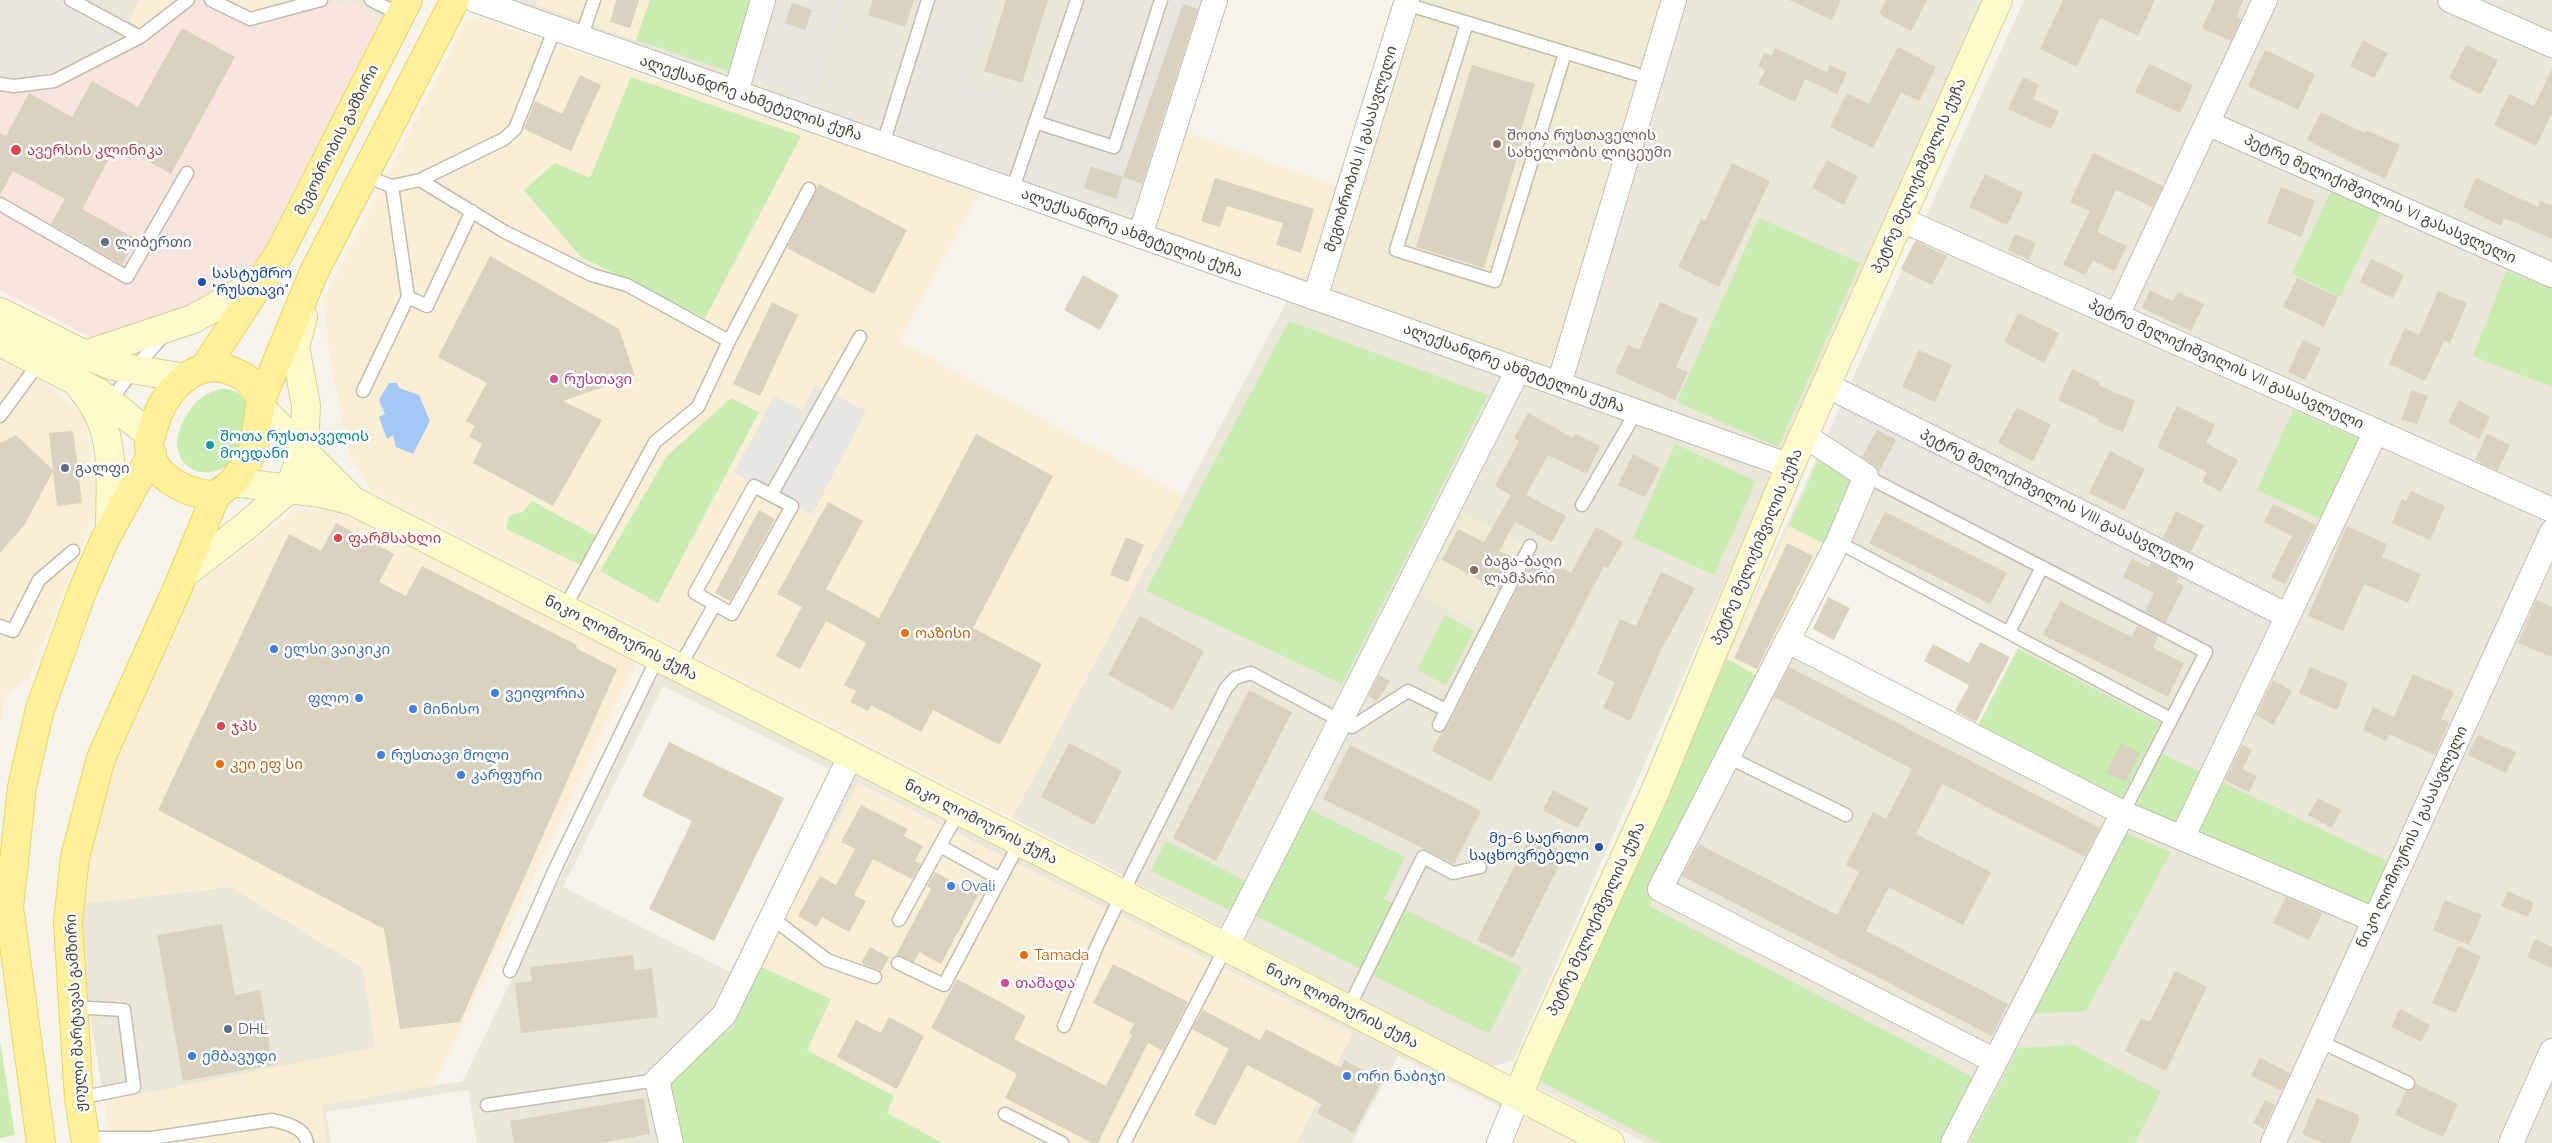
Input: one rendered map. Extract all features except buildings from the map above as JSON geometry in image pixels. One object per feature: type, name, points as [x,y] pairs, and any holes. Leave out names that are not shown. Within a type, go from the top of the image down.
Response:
[{"type":"main road","points":[[184,574],[225,488],[247,462],[254,447],[261,404],[314,272],[455,0]]},
{"type":"main road","name":"მეგობრობის გამზირი","points":[[264,279],[405,7]]},
{"type":"main road","points":[[41,1143],[4,907],[22,787],[40,709],[82,592],[152,445],[157,414],[166,396],[195,373],[264,279]]},
{"type":"main road","points":[[195,373],[222,368],[238,373],[252,382],[261,404]]},
{"type":"main road","points":[[152,445],[166,477],[177,485],[203,495],[225,488]]},
{"type":"main road","name":"ჟიული შარტავას გამზირი","points":[[85,1141],[79,1098],[68,922],[75,857],[101,758],[184,574]]},
{"type":"street","name":"ალექსანდრე ახმეტელის ქუჩა","points":[[475,0],[1790,466]]},
{"type":"street","points":[[736,92],[762,0]]},
{"type":"street","points":[[1140,236],[1215,0]]},
{"type":"street","points":[[1559,384],[1674,0]]},
{"type":"street","name":"პეტრე მელიქიშვილის ქუჩა","points":[[1518,1096],[1534,1054],[1654,794],[1790,466],[1998,0]]},
{"type":"street","points":[[2117,315],[2264,0]]},
{"type":"street","points":[[2450,0],[2552,45]]},
{"type":"street","name":"მეგობრობის II გასასვლელი","points":[[1315,298],[1407,2]]},
{"type":"street","name":"პეტრე მელიქიშვილის VI გასასვლელი","points":[[2207,123],[2552,275]]},
{"type":"street","name":"პეტრე მელიქიშვილის VII გასასვლელი","points":[[1900,219],[2552,510]]},
{"type":"street","points":[[184,574],[246,526],[289,489],[304,449],[306,404],[295,347],[314,272]]},
{"type":"street","points":[[79,367],[194,319],[264,279]]},
{"type":"street","points":[[0,312],[79,367],[106,410],[152,445]]},
{"type":"street","points":[[0,342],[79,367],[112,366],[133,370],[195,373]]},
{"type":"street","points":[[1226,947],[1518,370]]},
{"type":"street","name":"პეტრე მელიქიშვილის VIII გასასვლელი","points":[[1826,385],[2288,616]]},
{"type":"street","points":[[261,404],[304,449]]},
{"type":"street","points":[[106,410],[110,445],[110,530]]},
{"type":"street","points":[[2182,838],[2376,431]]},
{"type":"street","points":[[1804,435],[1866,476],[1838,542],[1660,889],[1995,1061]]},
{"type":"street","name":"ნიკო ლომოურის ქუჩა","points":[[304,449],[353,501]]},
{"type":"street","points":[[225,488],[289,489]]},
{"type":"street","name":"ნიკო ლომოურის ქუჩა","points":[[289,489],[321,493],[353,501],[1610,1143]]},
{"type":"street","name":"ნიკო ლომოურის I გასასვლელი","points":[[2273,1143],[2552,532]]},
{"type":"street","points":[[1788,640],[2123,813],[2375,920]]},
{"type":"street","points":[[671,1143],[657,1080],[724,1015],[851,755]]},
{"type":"street","points":[[1953,1143],[2123,813]]},
{"type":"street","points":[[2511,1143],[2552,1051]]},
{"type":"street","points":[[1499,1143],[1518,1096]]},
{"type":"lane","points":[[71,0],[140,37]]},
{"type":"lane","points":[[0,84],[14,86],[54,81],[140,37],[188,0]]},
{"type":"lane","points":[[211,0],[250,19],[320,0]]},
{"type":"lane","points":[[371,0],[405,7]]},
{"type":"lane","points":[[581,38],[594,0]]},
{"type":"lane","points":[[882,144],[928,0]]},
{"type":"lane","points":[[1012,191],[1077,0]]},
{"type":"lane","points":[[1035,122],[1114,147],[1161,0]]},
{"type":"lane","points":[[1407,2],[1467,23],[1636,74]]},
{"type":"lane","points":[[1467,23],[1396,250],[1495,281],[1565,53]]},
{"type":"lane","points":[[364,176],[392,186],[420,180],[504,139],[515,129],[555,28]]},
{"type":"lane","points":[[0,204],[127,277],[187,173]]},
{"type":"lane","points":[[420,180],[505,232],[592,275],[627,285],[729,340]]},
{"type":"lane","points":[[363,391],[408,297],[392,186]]},
{"type":"lane","points":[[564,609],[655,442],[698,407],[729,340],[809,189]]},
{"type":"lane","points":[[408,297],[427,306],[472,211]]},
{"type":"lane","points":[[106,410],[133,370],[171,328]]},
{"type":"lane","points":[[771,495],[860,337]]},
{"type":"lane","points":[[0,416],[33,371]]},
{"type":"lane","points":[[1582,505],[1636,412]]},
{"type":"lane","points":[[1866,476],[2206,652],[2123,813]]},
{"type":"lane","points":[[754,486],[771,495],[792,506],[732,614],[695,593],[754,486]]},
{"type":"lane","points":[[1838,542],[2171,719]]},
{"type":"lane","points":[[1439,725],[1530,546]]},
{"type":"lane","points":[[0,626],[13,631],[39,580],[73,551]]},
{"type":"lane","points":[[2009,632],[2042,567]]},
{"type":"lane","points":[[510,971],[556,867],[668,662],[714,604]]},
{"type":"lane","points":[[1064,1026],[1097,946],[1122,894],[1226,688],[1235,678],[1251,673],[1352,727],[1408,690],[1446,710]]},
{"type":"lane","points":[[1728,757],[1846,815]]},
{"type":"lane","points":[[899,920],[959,811]]},
{"type":"lane","points":[[898,963],[944,985],[1020,842]]},
{"type":"lane","points":[[940,846],[1000,879]]},
{"type":"lane","points":[[1348,1009],[1423,857],[1453,873],[1480,867]]},
{"type":"lane","points":[[771,917],[827,960],[875,977]]},
{"type":"lane","points":[[1124,1143],[1226,947]]},
{"type":"lane","points":[[72,1006],[124,1010],[134,1087],[79,1098]]},
{"type":"lane","points":[[2319,1041],[2408,1084]]},
{"type":"lane","points":[[487,1105],[657,1080]]},
{"type":"lane","points":[[1005,1114],[1062,1143]]},
{"type":"lane","points":[[85,1141],[152,1140],[272,1120],[292,1124],[306,1138],[307,1143]]},
{"type":"shaded area","points":[[0,0],[54,0],[119,35],[43,75],[0,78]]},
{"type":"shaded area","points":[[54,0],[140,0],[129,21],[193,0],[55,83],[0,90],[0,78],[7,78],[118,35]]},
{"type":"shaded area","points":[[140,0],[184,0],[145,30],[129,21]]},
{"type":"shaded area","points":[[193,0],[201,0],[245,25],[336,3],[352,1],[382,18],[268,245],[236,287],[109,347],[0,290],[0,90],[55,83]]},
{"type":"shaded area","points":[[201,0],[289,4],[291,0],[391,0],[382,18],[351,1],[245,25]]},
{"type":"shaded area","points":[[224,0],[291,0],[289,4],[250,13]]},
{"type":"shaded area","points":[[509,0],[538,0],[536,4],[635,40],[650,0],[772,0],[814,98],[844,0],[939,0],[895,136],[1138,216],[1208,0],[1227,0],[1184,131],[1313,281],[1398,0],[1421,0],[1329,288],[1662,0],[1986,0],[1783,454]]},
{"type":"shaded area","points":[[538,0],[650,0],[636,40],[536,5]]},
{"type":"shaded area","points":[[772,0],[844,0],[814,98],[748,78]]},
{"type":"shaded area","points":[[939,0],[994,0],[967,83],[1050,110],[1086,0],[1208,0],[1139,216],[895,136]]},
{"type":"shaded area","points":[[994,0],[1086,0],[1050,110],[967,83]]},
{"type":"shaded area","name":"შოთა რუსთაველის სახელობის ლიცეუმი","points":[[1421,0],[1662,0],[1553,370],[1329,288]]},
{"type":"shaded area","points":[[2024,0],[2552,0],[2552,1143],[1646,1143],[1533,1085]],"holes":[[[1847,458],[2277,622],[2164,750],[2215,651]],[[1843,549],[2021,641],[1973,734],[1795,641]]]},
{"type":"shaded area","points":[[483,19],[980,192],[899,341],[1184,496],[1012,818],[371,491],[350,457],[329,354],[324,299],[466,20]]},
{"type":"shaded area","points":[[1184,131],[1342,188],[1313,281],[1157,227]]},
{"type":"shaded area","points":[[1287,301],[1769,470],[1769,482],[1514,1060],[1492,1067],[1012,818]]},
{"type":"shaded area","points":[[0,354],[17,362],[84,414],[99,504],[28,680],[6,694],[0,722]]},
{"type":"shaded area","points":[[815,385],[866,411],[812,515],[734,473],[774,396],[802,410]]},
{"type":"shaded area","points":[[1842,408],[1861,408],[2277,622],[2202,770],[2164,750],[2214,651],[1847,458],[1827,441]]},
{"type":"shaded area","points":[[340,507],[638,659],[433,1086],[322,1105],[327,1143],[111,1143],[104,1101],[376,1047],[363,967],[231,887],[82,904],[98,810],[140,688],[196,585],[294,511]]},
{"type":"shaded area","name":"ბაგა-ბაღი ლამპარი","points":[[1463,512],[1528,545],[1486,629],[1420,594]]},
{"type":"shaded area","points":[[1789,526],[1833,548],[1763,679],[1727,659]]},
{"type":"shaded area","points":[[659,672],[1507,1104],[1503,1108],[1398,1056],[1352,1143],[1296,1143],[1352,1033],[887,1113],[943,1143],[477,1143],[468,1090],[326,1112],[331,1143],[327,1143],[322,1105],[463,1081]],"holes":[[[663,686],[833,771],[732,973],[563,887]]]},
{"type":"shaded area","points":[[858,783],[1353,1033],[1296,1143],[943,1143],[887,1113],[894,1096],[807,1050],[759,966]]},
{"type":"shaded area","points":[[231,887],[363,968],[376,1048],[104,1101],[88,1002],[82,904]]},
{"type":"shaded area","points":[[1522,1116],[1576,1143],[1511,1143]]},
{"type":"green space","points":[[650,0],[759,0],[737,74],[636,40]]},
{"type":"green space","points":[[631,77],[801,136],[705,318],[581,257],[524,190],[555,163],[590,178]]},
{"type":"green space","points":[[2333,187],[2382,211],[2340,297],[2292,273]]},
{"type":"green space","points":[[1759,218],[1860,263],[1778,447],[1677,402]]},
{"type":"green space","points":[[2506,271],[2552,289],[2552,387],[2473,356]]},
{"type":"green space","points":[[1289,321],[1488,395],[1342,684],[1146,591]]},
{"type":"green space","points":[[222,389],[237,392],[247,404],[243,445],[230,463],[218,471],[204,472],[192,469],[183,461],[178,448],[179,432],[188,413],[198,400],[211,392]]},
{"type":"green space","points":[[731,398],[759,412],[658,603],[600,571],[667,456]]},
{"type":"green space","points":[[2293,410],[2360,439],[2322,520],[2257,490]]},
{"type":"green space","points":[[1675,444],[1756,481],[1714,575],[1633,538]]},
{"type":"green space","points":[[1818,460],[1860,483],[1833,548],[1789,526]]},
{"type":"green space","points":[[532,501],[596,536],[583,566],[506,529],[509,516],[523,512]]},
{"type":"green space","points":[[1445,615],[1474,631],[1446,685],[1417,670]]},
{"type":"green space","points":[[2018,649],[2160,723],[2118,804],[1976,730]]},
{"type":"green space","points":[[1727,659],[1763,679],[1649,906],[1975,1078],[1943,1143],[1659,1143],[1540,1081]]},
{"type":"green space","points":[[2161,753],[2388,861],[2363,914],[2136,807]]},
{"type":"green space","points":[[1309,809],[1405,857],[1384,899],[1522,968],[1489,1034],[1256,916]]},
{"type":"green space","points":[[2121,831],[2171,852],[2086,1011],[2026,1014]]},
{"type":"green space","points":[[1166,841],[1246,881],[1231,911],[1151,871]]},
{"type":"green space","points":[[759,966],[831,999],[807,1050],[894,1096],[887,1113],[943,1143],[682,1143],[667,1082],[696,1052],[733,1028]]},
{"type":"green space","points":[[0,1041],[15,1135],[0,1138]]},
{"type":"green space","points":[[2074,1045],[2161,1092],[2135,1143],[1969,1143],[2018,1048]]},
{"type":"water","points":[[389,383],[397,383],[399,388],[419,395],[430,421],[413,454],[396,447],[393,435],[387,439],[379,417],[385,414],[379,400]]},
{"type":"place","name":"შოთა რუსთაველის სახელობის ლიცეუმი","points":[[1497,144]]},
{"type":"place","name":"ავერსის კლინიკა","points":[[16,150]]},
{"type":"place","name":"ლიბერთი","points":[[105,242]]},
{"type":"place","name":"სასტუმრო \"რუსთავი\"","points":[[202,282]]},
{"type":"place","name":"რუსთავი","points":[[554,379]]},
{"type":"place","name":"შოთა რუსთაველის მოედანი","points":[[210,445]]},
{"type":"place","name":"გალფი","points":[[65,468]]},
{"type":"place","name":"ფარმსახლი","points":[[338,538]]},
{"type":"place","name":"ბაგა-ბაღი ლამპარი","points":[[1474,570]]},
{"type":"place","name":"ოაზისი","points":[[905,633]]},
{"type":"place","name":"ელსი ვაიკიკი","points":[[274,649]]},
{"type":"place","name":"ვეიფორია","points":[[495,693]]},
{"type":"place","name":"ფლო","points":[[359,698]]},
{"type":"place","name":"მინისო","points":[[413,709]]},
{"type":"place","name":"ჯპს","points":[[221,726]]},
{"type":"place","name":"რუსთავი მოლი","points":[[381,755]]},
{"type":"place","name":"კეი ეფ სი","points":[[220,764]]},
{"type":"place","name":"კარფური","points":[[461,775]]},
{"type":"place","name":"მე-6 საერთო საცხოვრებელი","points":[[1599,847]]},
{"type":"place","name":"Ovali","points":[[951,886]]},
{"type":"place","name":"Tamada","points":[[1024,955]]},
{"type":"place","name":"თამადა","points":[[1005,983]]},
{"type":"place","name":"DHL","points":[[228,1029]]},
{"type":"place","name":"ემბავუდი","points":[[192,1056]]},
{"type":"place","name":"ორი ნაბიჯი","points":[[1347,1076]]}]
